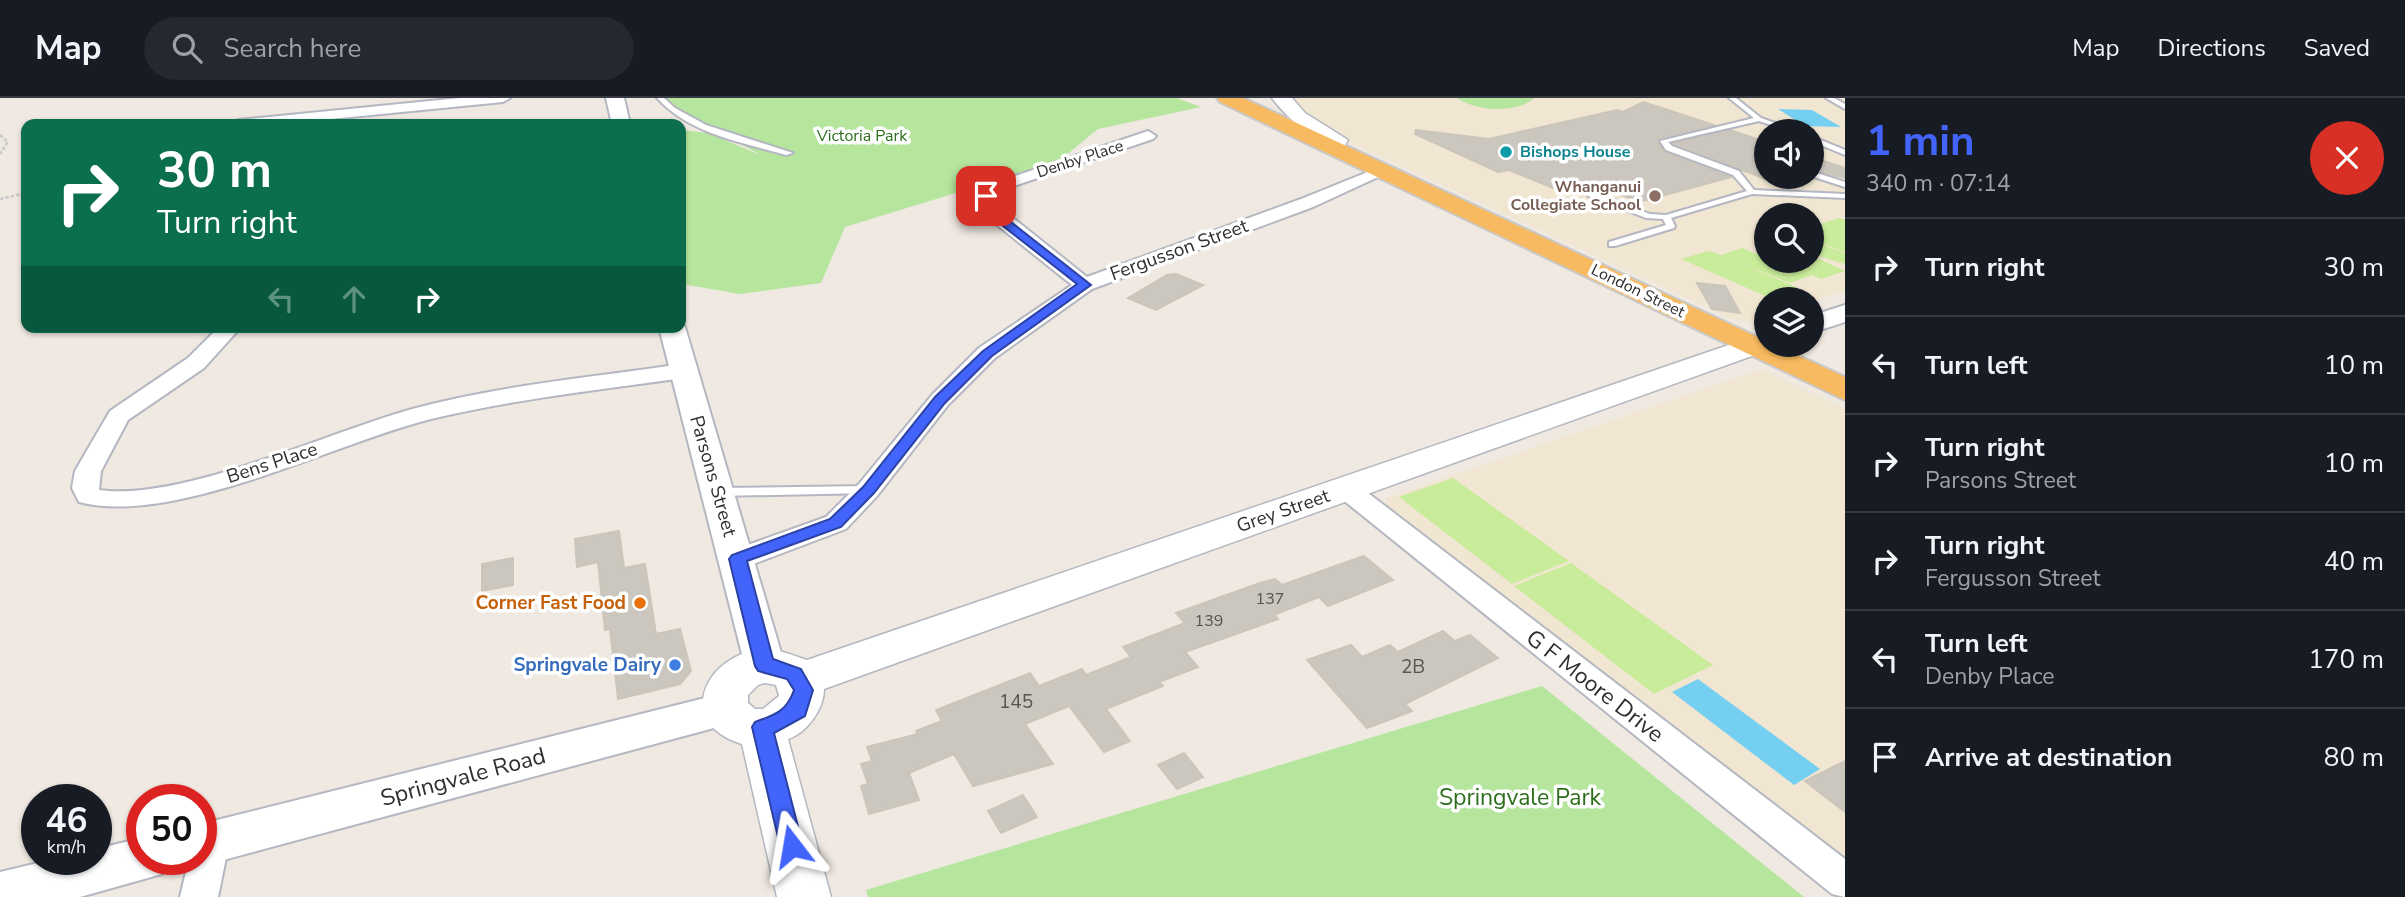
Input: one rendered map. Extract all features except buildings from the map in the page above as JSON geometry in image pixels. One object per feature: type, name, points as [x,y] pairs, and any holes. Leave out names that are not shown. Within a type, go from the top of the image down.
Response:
[{"type":"highway","name":"London Street","points":[[1227,98],[1251,102],[1337,140],[1395,169],[1432,192]]},
{"type":"highway","name":"London Street","points":[[1251,102],[1381,172],[1432,192],[1754,341]]},
{"type":"highway","name":"London Street","points":[[1785,357],[1845,390]]},
{"type":"main road","points":[[1282,98],[1298,117],[1337,140]]},
{"type":"main road","name":"Grey Street","points":[[782,673],[1346,489],[1754,345]]},
{"type":"main road","points":[[744,718],[776,725],[798,710],[804,690],[782,673]]},
{"type":"main road","points":[[744,718],[804,897]]},
{"type":"street","points":[[289,119],[503,98]]},
{"type":"street","points":[[615,98],[620,119]]},
{"type":"street","name":"Denby Place","points":[[1085,285],[988,209],[984,202],[986,196],[996,186],[1148,136]]},
{"type":"street","name":"Fergusson Street","points":[[738,559],[836,523],[868,490],[940,400],[987,354],[1085,285],[1295,208],[1381,172]]},
{"type":"street","points":[[1824,320],[1845,313]]},
{"type":"street","name":"Bens Place","points":[[225,333],[197,363],[118,416],[88,471],[85,488],[88,496],[119,501],[204,485],[270,466],[372,428],[428,413],[683,371]]},
{"type":"street","name":"Parsons Street","points":[[674,333],[715,492],[782,673]]},
{"type":"street","name":"G F Moore Drive","points":[[1346,489],[1845,883]]},
{"type":"street","name":"Springvale Road","points":[[217,841],[744,718]]},
{"type":"street","points":[[0,895],[126,864]]},
{"type":"street","points":[[199,897],[202,875]]},
{"type":"lane","points":[[660,98],[670,108],[696,124],[789,153]]},
{"type":"lane","points":[[1732,98],[1759,119]]},
{"type":"lane","points":[[1829,98],[1845,107]]},
{"type":"lane","points":[[1752,192],[1736,173],[1669,148],[1664,141],[1754,120]]},
{"type":"lane","points":[[1824,144],[1845,153]]},
{"type":"lane","points":[[1824,178],[1845,185]]},
{"type":"lane","points":[[1591,194],[1649,216],[1666,218],[1752,192],[1845,196]]},
{"type":"lane","points":[[1612,244],[1671,226],[1666,218]]},
{"type":"lane","points":[[715,492],[868,490]]},
{"type":"path","points":[[0,135],[8,142],[0,154]]},
{"type":"path","points":[[0,199],[21,194]]},
{"type":"shaded area","name":"Whanganui Collegiate School","points":[[1294,98],[1845,98],[1845,291],[1824,298],[1824,287],[1754,287],[1754,321],[1732,319],[1306,122],[1289,105]]},
{"type":"shaded area","points":[[1762,369],[1845,409],[1845,861],[1385,510],[1387,498]]},
{"type":"green space","name":"Victoria Park","points":[[654,98],[1177,98],[1201,107],[1098,129],[1059,161],[845,227],[821,283],[740,294],[686,285],[686,131],[708,133],[765,157]]},
{"type":"green space","points":[[1457,98],[1534,98],[1518,107],[1496,109],[1474,106]]},
{"type":"green space","points":[[1839,218],[1845,220],[1845,252],[1824,244],[1824,223]]},
{"type":"green space","points":[[1824,245],[1845,253],[1845,264],[1824,258]]},
{"type":"green space","points":[[1742,248],[1754,253],[1754,268],[1726,257],[1754,269],[1754,273],[1763,273],[1796,287],[1754,287],[1754,291],[1681,259],[1709,251],[1721,255]]},
{"type":"green space","points":[[1824,261],[1845,271],[1821,279],[1812,275],[1790,283],[1765,273],[1824,273]]},
{"type":"green space","points":[[1453,478],[1569,561],[1512,584],[1399,497]]},
{"type":"green space","points":[[1571,563],[1713,665],[1654,694],[1514,586]]},
{"type":"green space","name":"Springvale Park","points":[[1542,686],[1804,897],[868,897],[866,890]]},
{"type":"water","points":[[1778,109],[1812,110],[1841,127],[1824,127],[1824,119],[1794,119]]},
{"type":"water","points":[[1698,679],[1820,769],[1794,785],[1672,692]]},
{"type":"place","name":"Bishops House","points":[[1506,152]]},
{"type":"place","name":"Whanganui Collegiate School","points":[[1655,196]]},
{"type":"place","name":"Corner Fast Food","points":[[640,603]]},
{"type":"place","name":"Springvale Dairy","points":[[675,665]]},
{"type":"route","points":[[792,846],[762,727],[776,725],[788,719],[798,710],[804,690],[794,674],[776,666],[765,666],[738,559],[783,545],[836,523],[868,490],[940,400],[987,354],[1046,309],[1085,285],[1039,252],[988,209],[984,202],[986,196]]}]
